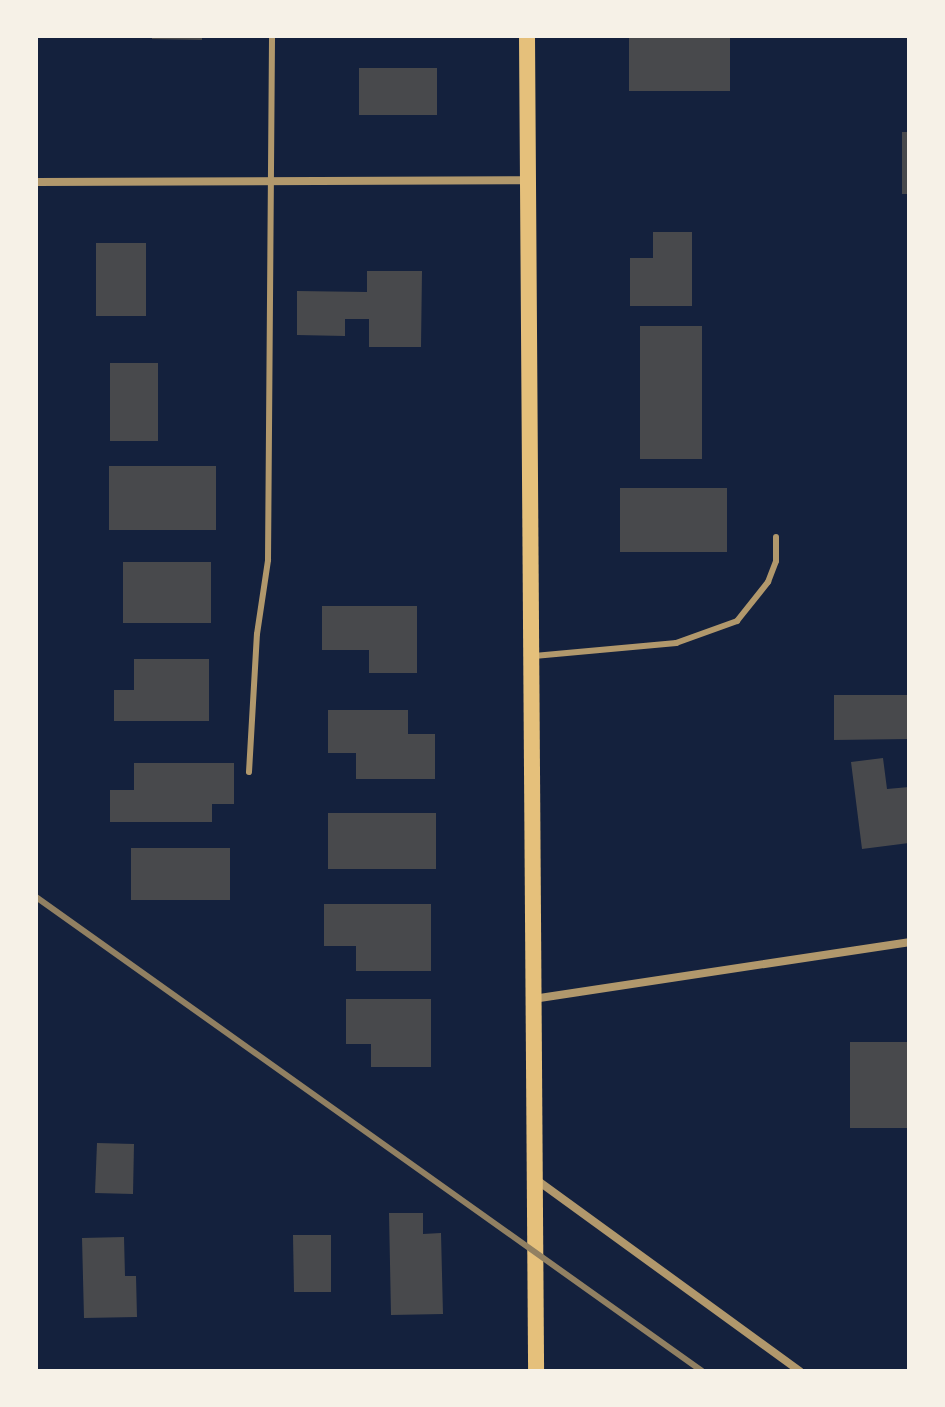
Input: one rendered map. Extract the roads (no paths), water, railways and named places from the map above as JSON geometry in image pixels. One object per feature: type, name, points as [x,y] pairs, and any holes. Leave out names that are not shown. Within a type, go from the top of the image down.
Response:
[{"type":"main road","points":[[527,36],[536,1371]]},
{"type":"street","points":[[36,182],[527,180]]},
{"type":"street","points":[[533,999],[909,942]]},
{"type":"street","points":[[533,1178],[800,1371]]},
{"type":"lane","points":[[249,772],[257,634],[268,560],[272,36]]},
{"type":"lane","points":[[530,656],[676,643],[737,621],[768,582],[776,561],[776,537]]},
{"type":"railway","points":[[36,897],[702,1371]]}]
